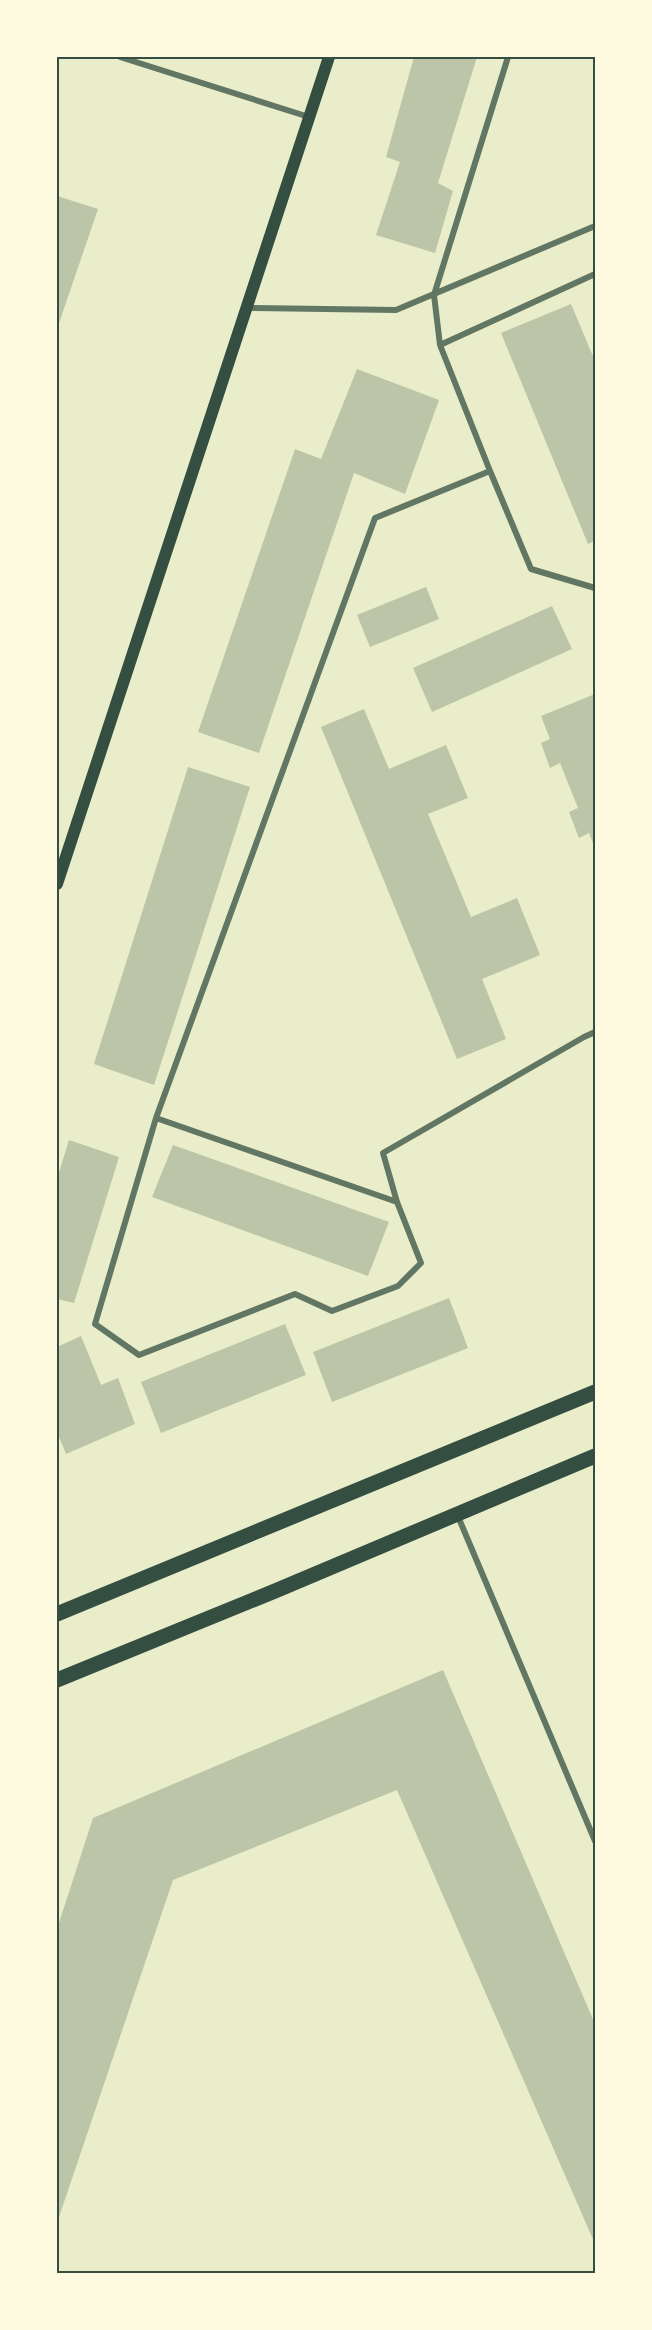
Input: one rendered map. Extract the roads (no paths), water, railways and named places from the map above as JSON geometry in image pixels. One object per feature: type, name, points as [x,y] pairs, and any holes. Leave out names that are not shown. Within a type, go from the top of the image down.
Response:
[{"type":"main road","points":[[57,884],[329,57]]},
{"type":"main road","points":[[57,1614],[595,1392]]},
{"type":"main road","points":[[57,1680],[595,1456]]},
{"type":"street","points":[[120,57],[310,117]]},
{"type":"street","points":[[508,57],[434,295],[440,345],[531,569],[595,588]]},
{"type":"street","points":[[247,308],[396,310],[595,226]]},
{"type":"street","points":[[440,345],[595,274]]},
{"type":"street","points":[[490,471],[375,518],[156,1118],[94,1324],[139,1355],[295,1294],[332,1311],[398,1286],[421,1263],[398,1202],[383,1153],[595,1032]]},
{"type":"street","points":[[156,1118],[398,1202]]},
{"type":"street","points":[[457,1513],[595,1840]]}]
